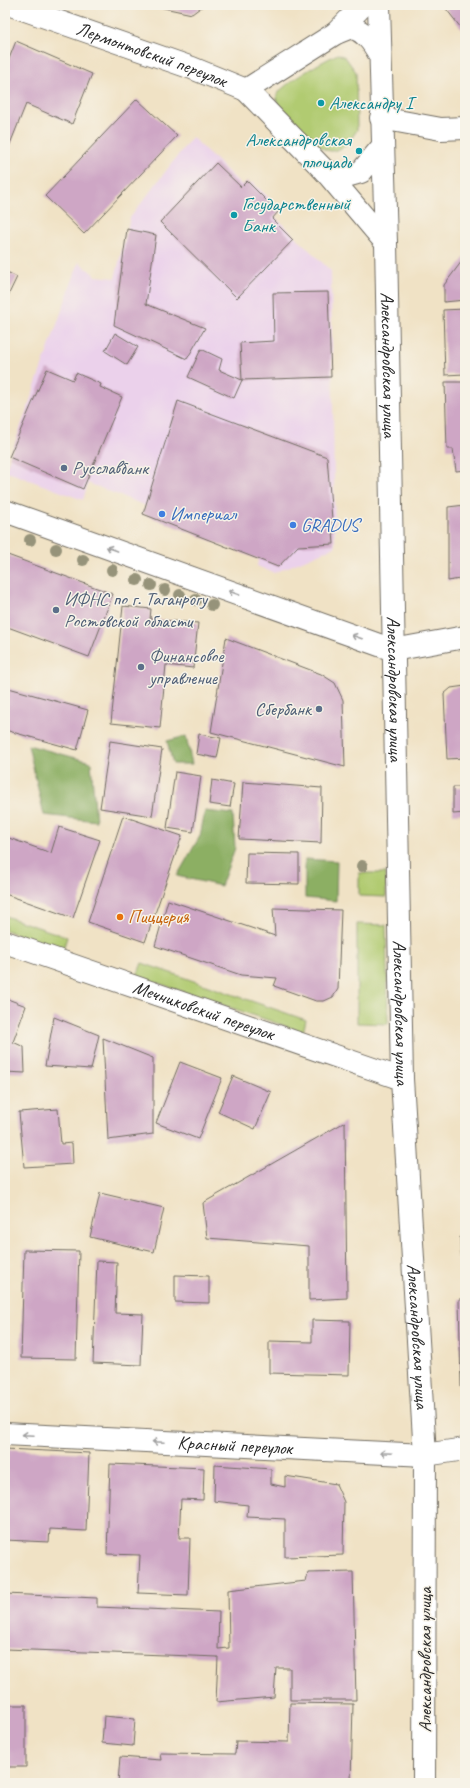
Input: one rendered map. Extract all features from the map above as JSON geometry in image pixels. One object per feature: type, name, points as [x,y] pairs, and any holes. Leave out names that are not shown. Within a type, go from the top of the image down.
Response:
[{"type":"main road","name":"Лермонтовский переулок","points":[[11,5],[192,68],[246,90]]},
{"type":"main road","points":[[336,33],[363,5]]},
{"type":"main road","points":[[325,171],[343,178],[360,172],[382,147],[379,5]]},
{"type":"main road","points":[[379,54],[372,42],[362,31],[351,27],[336,33],[246,90],[325,171],[386,243]]},
{"type":"main road","points":[[381,118],[441,129],[465,128]]},
{"type":"main road","name":"Александровская улица","points":[[382,147],[386,243],[402,1079],[425,1455],[424,1783]]},
{"type":"main road","points":[[5,511],[394,650],[465,637]]},
{"type":"main road","name":"Мечниковский переулок","points":[[5,942],[402,1079]]},
{"type":"main road","name":"Красный переулок","points":[[5,1434],[425,1455],[465,1449]]},
{"type":"shaded area","points":[[192,137],[246,189],[252,182],[281,209],[275,217],[331,271],[335,547],[274,573],[257,566],[260,551],[88,483],[83,500],[5,471],[79,262],[96,276],[115,278],[130,218]]},
{"type":"green space","points":[[338,54],[345,57],[356,72],[357,130],[344,146],[340,149],[332,151],[317,145],[307,138],[288,120],[277,102],[277,95],[295,79]]},
{"type":"green space","points":[[186,736],[192,764],[173,764],[167,741]]},
{"type":"green space","points":[[28,745],[91,762],[96,821],[44,815]]},
{"type":"green space","points":[[205,811],[233,814],[235,848],[221,886],[177,876],[200,836]]},
{"type":"green space","points":[[305,859],[337,861],[336,901],[305,898]]},
{"type":"green space","points":[[359,873],[386,873],[386,897],[359,896]]},
{"type":"green space","points":[[5,916],[67,937],[63,950],[5,930]]},
{"type":"green space","points":[[357,924],[386,925],[388,1024],[357,1023]]},
{"type":"green space","points":[[142,963],[306,1020],[303,1032],[137,976]]},
{"type":"building","points":[[150,5],[204,5],[192,14]]},
{"type":"building","points":[[443,5],[465,5],[465,33]]},
{"type":"building","points":[[16,41],[92,74],[72,124],[26,104],[8,149],[5,148],[5,69]]},
{"type":"building","points":[[137,99],[177,136],[84,234],[45,196]]},
{"type":"building","points":[[216,163],[241,187],[247,181],[278,212],[272,219],[293,240],[237,298],[160,222]]},
{"type":"building","points":[[127,229],[156,235],[146,304],[205,328],[187,359],[114,325]]},
{"type":"building","points":[[465,257],[465,300],[444,302],[444,285]]},
{"type":"building","points":[[5,271],[17,277],[5,302]]},
{"type":"building","points":[[328,292],[331,377],[242,380],[240,343],[274,341],[273,293]]},
{"type":"building","points":[[465,309],[465,374],[445,375],[443,310]]},
{"type":"building","points":[[115,333],[138,347],[127,365],[105,351]]},
{"type":"building","points":[[201,349],[222,359],[219,370],[242,380],[234,398],[188,377]]},
{"type":"building","points":[[47,369],[73,380],[76,373],[101,384],[100,387],[122,397],[83,489],[9,457]]},
{"type":"building","points":[[445,382],[465,382],[465,470],[456,471],[453,449],[447,449]]},
{"type":"building","points":[[178,401],[327,457],[334,544],[298,546],[278,567],[143,514]]},
{"type":"building","points":[[465,505],[465,578],[448,581],[448,507]]},
{"type":"building","name":"ИФНС по г. Таганрогу Ростовской области","points":[[5,554],[113,594],[89,657],[5,626]]},
{"type":"building","name":"Финансовое управление","points":[[123,606],[151,609],[150,619],[198,623],[193,668],[166,665],[160,728],[111,723]]},
{"type":"building","points":[[226,638],[321,674],[335,683],[343,700],[345,767],[211,732]]},
{"type":"building","points":[[465,686],[465,758],[447,759],[444,694],[451,688]]},
{"type":"building","points":[[5,687],[88,710],[77,750],[5,730]]},
{"type":"building","points":[[199,734],[221,738],[217,758],[196,754]]},
{"type":"building","points":[[110,741],[162,749],[152,816],[100,808]]},
{"type":"building","points":[[175,772],[201,776],[193,832],[167,828]]},
{"type":"building","points":[[212,780],[234,784],[230,807],[209,804]]},
{"type":"building","points":[[243,782],[322,788],[321,843],[239,839]]},
{"type":"building","points":[[453,787],[465,787],[465,813],[453,814]]},
{"type":"building","points":[[123,816],[182,836],[145,942],[88,922]]},
{"type":"building","points":[[59,827],[100,840],[73,918],[5,894],[6,837],[51,853]]},
{"type":"building","points":[[463,849],[465,849],[465,891],[464,891]]},
{"type":"building","points":[[247,853],[299,854],[299,884],[246,883]]},
{"type":"building","points":[[168,900],[275,936],[273,908],[341,910],[338,989],[333,997],[324,1001],[316,1001],[274,986],[277,978],[241,975],[155,946]]},
{"type":"building","points":[[5,998],[26,1006],[13,1042],[24,1047],[25,1073],[5,1072]]},
{"type":"building","points":[[54,1017],[99,1035],[91,1069],[45,1066]]},
{"type":"building","points":[[103,1038],[153,1058],[153,1134],[108,1140]]},
{"type":"building","points":[[180,1062],[222,1078],[198,1139],[156,1123]]},
{"type":"building","points":[[233,1076],[271,1092],[255,1129],[218,1112]]},
{"type":"building","points":[[58,1109],[61,1144],[72,1143],[73,1164],[24,1167],[19,1112]]},
{"type":"building","points":[[345,1122],[347,1298],[309,1300],[309,1246],[207,1238],[203,1203]]},
{"type":"building","points":[[100,1193],[164,1208],[154,1252],[90,1237]]},
{"type":"building","points":[[460,1237],[465,1237],[465,1277],[461,1277]]},
{"type":"building","points":[[24,1250],[79,1251],[76,1359],[21,1358]]},
{"type":"building","points":[[97,1261],[117,1262],[115,1313],[143,1314],[141,1365],[93,1363]]},
{"type":"building","points":[[175,1275],[209,1276],[209,1303],[175,1302]]},
{"type":"building","points":[[459,1299],[465,1299],[465,1396],[461,1387]]},
{"type":"building","points":[[312,1320],[350,1321],[349,1375],[269,1373],[269,1341],[312,1342]]},
{"type":"building","points":[[5,1449],[89,1453],[86,1531],[50,1529],[49,1542],[5,1540]]},
{"type":"building","points":[[110,1464],[204,1468],[203,1500],[181,1499],[179,1538],[190,1538],[188,1595],[138,1593],[140,1555],[107,1554]]},
{"type":"building","points":[[215,1465],[271,1469],[271,1484],[285,1487],[285,1476],[336,1484],[344,1502],[343,1555],[285,1557],[285,1519],[247,1517],[248,1505],[214,1501]]},
{"type":"building","points":[[353,1572],[356,1700],[290,1700],[290,1668],[276,1668],[274,1697],[216,1702],[218,1657],[5,1649],[5,1594],[97,1598],[97,1607],[219,1612],[218,1649],[229,1648],[228,1590],[306,1581],[308,1573]]},
{"type":"building","points":[[290,1703],[353,1704],[351,1783],[118,1783],[120,1757],[161,1760],[160,1753],[235,1754],[236,1741],[289,1742]]},
{"type":"building","points":[[5,1705],[26,1705],[26,1767],[5,1767]]},
{"type":"building","points":[[104,1716],[135,1719],[133,1746],[102,1743]]},
{"type":"place","name":"Александру I","points":[[321,103]]},
{"type":"place","name":"Александровская площадь","points":[[359,151]]},
{"type":"place","name":"Государственный Банк","points":[[234,215]]},
{"type":"place","name":"Русславбанк","points":[[64,468]]},
{"type":"place","name":"Империал","points":[[162,514]]},
{"type":"place","name":"GRADUS","points":[[293,525]]},
{"type":"place","name":"ИФНС по г. Таганрогу Ростовской области","points":[[56,610]]},
{"type":"place","name":"Финансовое управление","points":[[141,667]]},
{"type":"place","name":"Сбербанк","points":[[319,709]]},
{"type":"place","name":"Пиццерия","points":[[120,917]]}]
